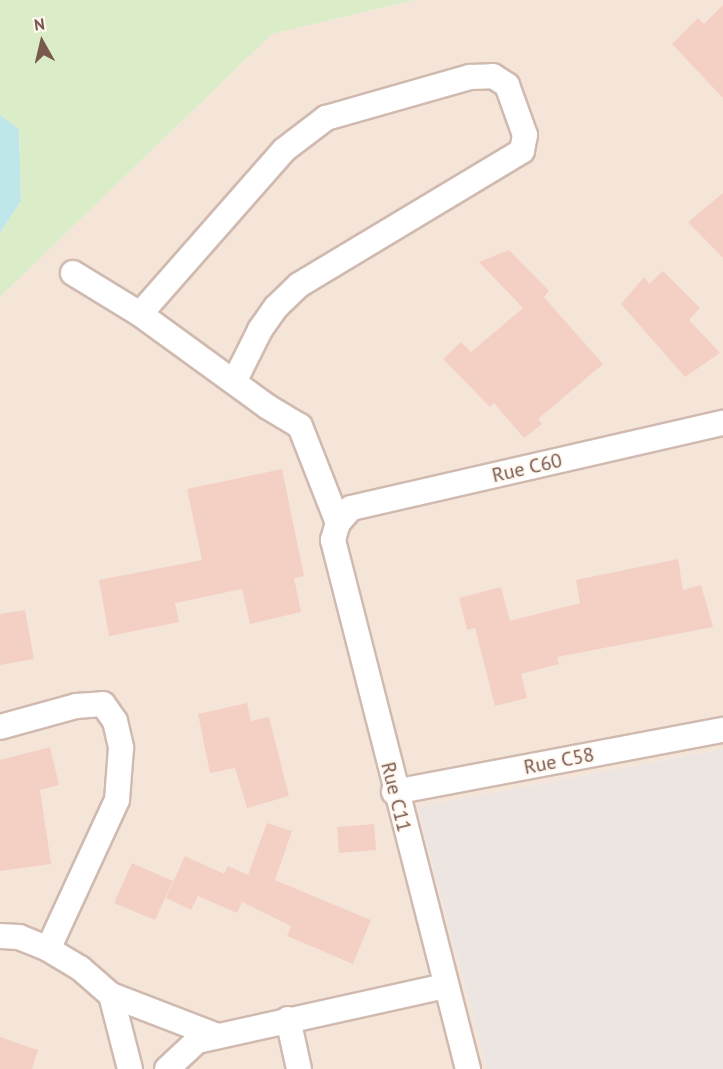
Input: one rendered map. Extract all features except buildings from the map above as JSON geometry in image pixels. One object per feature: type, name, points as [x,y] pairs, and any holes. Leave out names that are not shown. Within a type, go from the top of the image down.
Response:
[{"type":"street","points":[[141,314],[284,150],[326,118],[470,77],[493,76],[507,85],[525,135],[522,152],[299,285],[260,330],[235,380]]},
{"type":"street","points":[[73,273],[141,314],[235,380],[268,407],[300,426],[338,523]]},
{"type":"street","name":"Rue C60","points":[[338,523],[351,508],[723,423]]},
{"type":"street","name":"Rue C11","points":[[338,523],[333,540],[394,792],[468,1069]]},
{"type":"street","points":[[0,727],[76,706],[103,704],[115,722],[121,748],[117,800],[48,949]]},
{"type":"street","name":"Rue C58","points":[[394,792],[723,730]]},
{"type":"street","points":[[0,936],[19,937],[48,949],[80,968],[111,994],[217,1036]]},
{"type":"street","points":[[166,1069],[197,1041],[445,986]]},
{"type":"street","points":[[111,994],[130,1069]]},
{"type":"street","points":[[288,1019],[299,1069]]},
{"type":"shaded area","points":[[415,0],[723,0],[723,749],[417,807],[487,1069],[0,1069],[0,297],[272,34]]},
{"type":"shaded area","points":[[723,749],[723,1069],[487,1069],[417,807]]},
{"type":"green space","points":[[0,0],[415,0],[272,34],[0,297],[0,233],[21,201],[19,129],[0,115]]},
{"type":"water","points":[[0,115],[19,129],[21,201],[0,233]]}]
